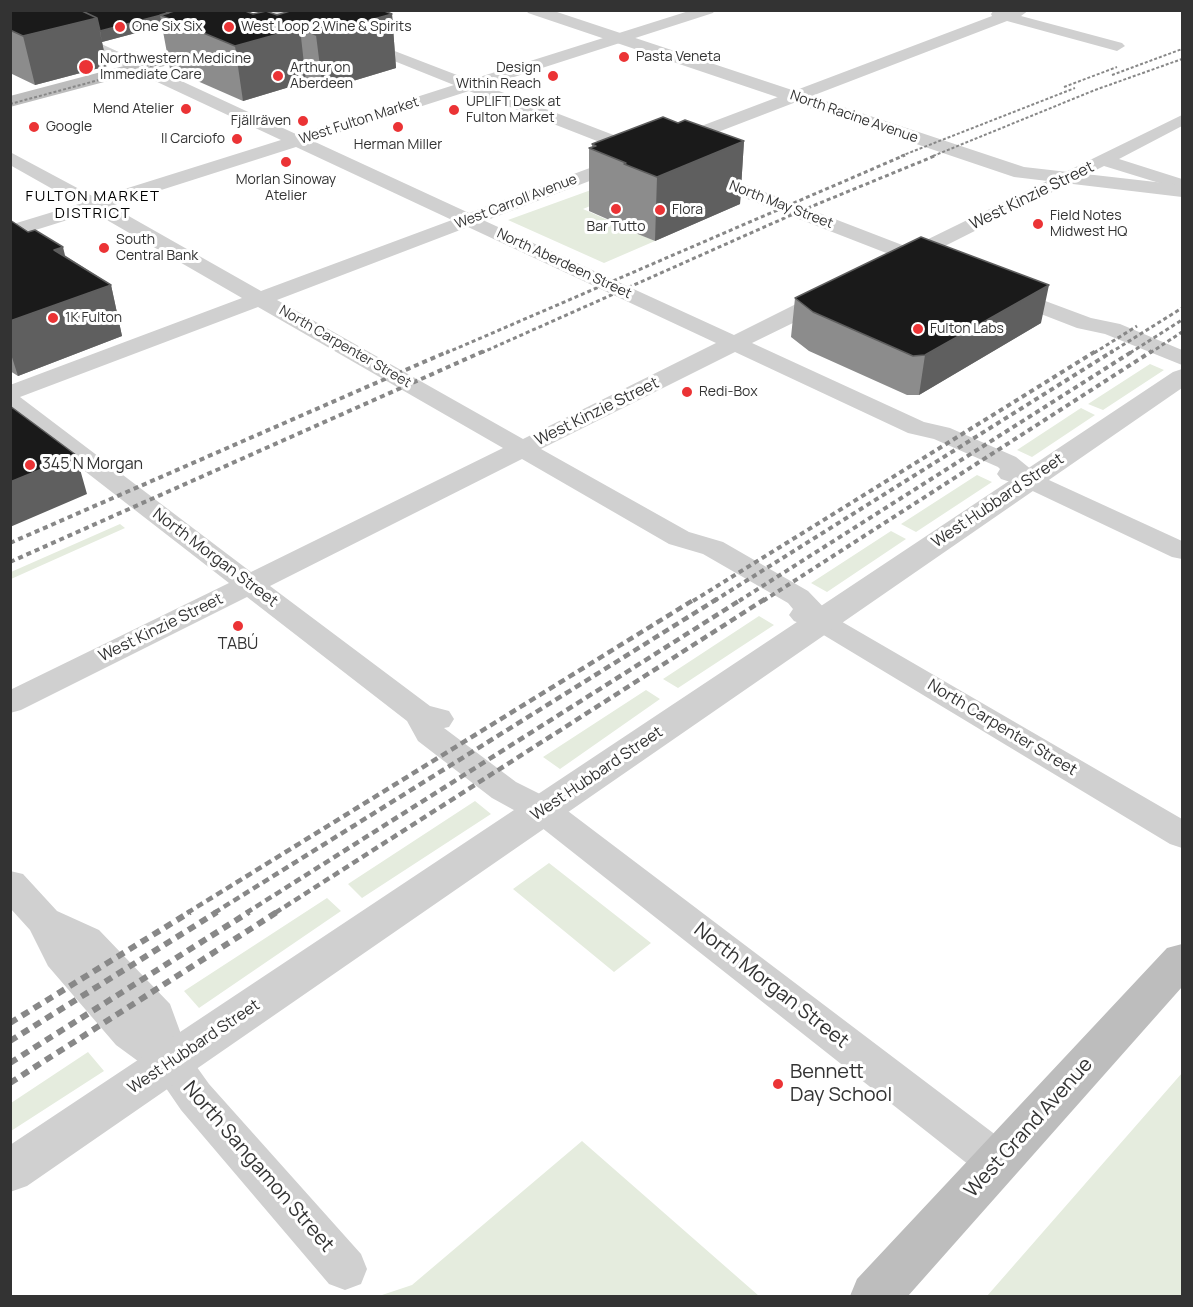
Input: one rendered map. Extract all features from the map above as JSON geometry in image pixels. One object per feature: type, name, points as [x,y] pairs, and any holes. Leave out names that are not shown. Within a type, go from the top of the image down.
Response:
[{"type":"main road","points":[[280,29],[329,16]]},
{"type":"main road","points":[[10,102],[224,44]]},
{"type":"main road","name":"West Grand Avenue","points":[[876,1296],[1182,960]]},
{"type":"street","name":"North Aberdeen Street","points":[[15,10],[917,428],[930,439],[997,470],[1029,480],[1182,550]]},
{"type":"street","points":[[274,10],[653,156]]},
{"type":"street","name":"North Racine Avenue","points":[[534,10],[1021,173],[1182,191]]},
{"type":"street","name":"West Fulton Market","points":[[10,232],[708,10]]},
{"type":"street","points":[[987,10],[1015,13],[1117,46]]},
{"type":"street","name":"West Carroll Avenue","points":[[10,393],[468,220],[653,156],[794,97],[1015,13]]},
{"type":"street","name":"West Kinzie Street","points":[[10,703],[1182,120]]},
{"type":"street","name":"North Carpenter Street","points":[[10,157],[679,538],[699,557],[784,607],[822,621],[1182,835]]},
{"type":"street","points":[[1104,160],[1182,185]]},
{"type":"street","name":"North May Street","points":[[688,170],[945,269]]},
{"type":"street","points":[[988,285],[1085,323],[1103,334],[1182,360]]},
{"type":"street","name":"West Hubbard Street","points":[[10,1171],[1182,377]]},
{"type":"street","name":"North Morgan Street","points":[[10,401],[419,714],[429,733],[504,790],[544,811],[999,1162]]},
{"type":"street","name":"North Sangamon Street","points":[[10,884],[44,921],[61,955],[130,1033],[171,1063],[195,1097],[345,1269]]},
{"type":"shaded area","points":[[649,169],[665,175],[583,209],[655,241],[604,263],[508,220]]},
{"type":"shaded area","points":[[1150,364],[1164,370],[1103,410],[1088,404]]},
{"type":"shaded area","points":[[1081,408],[1095,415],[1032,457],[1017,450]]},
{"type":"shaded area","points":[[977,475],[992,482],[916,532],[901,524]]},
{"type":"shaded area","points":[[120,524],[125,528],[11,579],[11,572]]},
{"type":"shaded area","points":[[891,531],[906,539],[827,592],[811,583]]},
{"type":"shaded area","points":[[759,616],[774,625],[678,688],[663,679]]},
{"type":"shaded area","points":[[646,690],[660,699],[560,769],[543,757]]},
{"type":"shaded area","points":[[475,801],[491,814],[362,898],[348,884]]},
{"type":"shaded area","points":[[549,863],[651,943],[614,972],[513,889]]},
{"type":"shaded area","points":[[327,898],[341,911],[199,1008],[184,991]]},
{"type":"shaded area","points":[[88,1052],[104,1071],[11,1131],[11,1103]]},
{"type":"shaded area","points":[[1182,1073],[1182,1296],[987,1296]]},
{"type":"shaded area","points":[[582,1141],[759,1296],[379,1296],[412,1285]]},
{"type":"building","points":[[10,10],[80,10],[97,18],[23,36],[10,30]]},
{"type":"building","points":[[80,10],[163,10],[169,13],[100,31],[97,18]]},
{"type":"building","points":[[178,10],[243,10],[253,14],[266,11],[277,15],[293,10],[382,10],[392,14],[316,35],[300,28],[235,46],[160,15]]},
{"type":"building","points":[[663,117],[678,123],[685,120],[744,141],[657,177],[589,148],[596,146],[592,144]]},
{"type":"building","points":[[10,220],[28,232],[35,230],[63,247],[54,250],[111,285],[10,321]]},
{"type":"building","points":[[921,237],[1049,285],[925,355],[913,356],[813,312],[795,298]]},
{"type":"building","points":[[10,406],[76,455],[10,482]]},
{"type":"railway","points":[[1112,75],[1182,49]]},
{"type":"railway","points":[[10,104],[184,57]]},
{"type":"railway","points":[[933,156],[1095,90],[1182,59]]},
{"type":"railway","points":[[1064,87],[1117,67]]},
{"type":"railway","points":[[901,156],[1075,88]]},
{"type":"railway","points":[[446,353],[905,155]]},
{"type":"railway","points":[[481,353],[798,212],[937,155]]},
{"type":"railway","points":[[1110,353],[1182,308]]},
{"type":"railway","points":[[1130,353],[1182,320]]},
{"type":"railway","points":[[1094,353],[1137,326]]},
{"type":"railway","points":[[1150,353],[1182,332]]},
{"type":"railway","points":[[10,543],[449,351]]},
{"type":"railway","points":[[10,562],[484,351]]},
{"type":"railway","points":[[693,601],[1096,351]]},
{"type":"railway","points":[[714,601],[1113,351]]},
{"type":"railway","points":[[739,601],[1133,351]]},
{"type":"railway","points":[[763,601],[1152,351]]},
{"type":"railway","points":[[187,913],[695,599]]},
{"type":"railway","points":[[214,913],[717,599]]},
{"type":"railway","points":[[246,913],[742,599]]},
{"type":"railway","points":[[275,913],[765,599]]},
{"type":"railway","points":[[10,1023],[190,912]]},
{"type":"railway","points":[[10,1041],[217,912]]},
{"type":"railway","points":[[10,1063],[249,912]]},
{"type":"railway","points":[[10,1083],[277,912]]},
{"type":"place","name":"One Six Six","points":[[120,27]]},
{"type":"place","name":"West Loop 2 Wine & Spirits","points":[[229,27]]},
{"type":"place","name":"Pasta Veneta","points":[[624,57]]},
{"type":"place","name":"Northwestern Medicine Immediate Care","points":[[86,67]]},
{"type":"place","name":"Arthur on Aberdeen","points":[[278,76]]},
{"type":"place","name":"Design Within Reach","points":[[553,76]]},
{"type":"place","name":"Mend Atelier","points":[[186,109]]},
{"type":"place","name":"UPLIFT Desk at Fulton Market","points":[[454,110]]},
{"type":"place","name":"Fjällräven","points":[[303,121]]},
{"type":"place","name":"Google","points":[[34,127]]},
{"type":"place","name":"Herman Miller","points":[[398,127]]},
{"type":"place","name":"Il Carciofo","points":[[237,139]]},
{"type":"place","name":"Morlan Sinoway Atelier","points":[[286,162]]},
{"type":"place","name":"Bar Tutto","points":[[616,209]]},
{"type":"place","name":"Flora","points":[[660,210]]},
{"type":"place","name":"Field Notes Midwest HQ","points":[[1038,224]]},
{"type":"place","name":"South Central Bank","points":[[104,248]]},
{"type":"place","name":"1K Fulton","points":[[53,318]]},
{"type":"place","name":"Fulton Labs","points":[[918,329]]},
{"type":"place","name":"Redi-Box","points":[[687,392]]},
{"type":"place","name":"345 N Morgan","points":[[30,465]]},
{"type":"place","name":"TABÚ","points":[[238,626]]},
{"type":"place","name":"Bennett Day School","points":[[778,1084]]},
{"type":"district","name":"FULTON MARKET DISTRICT","points":[[93,206]]}]
